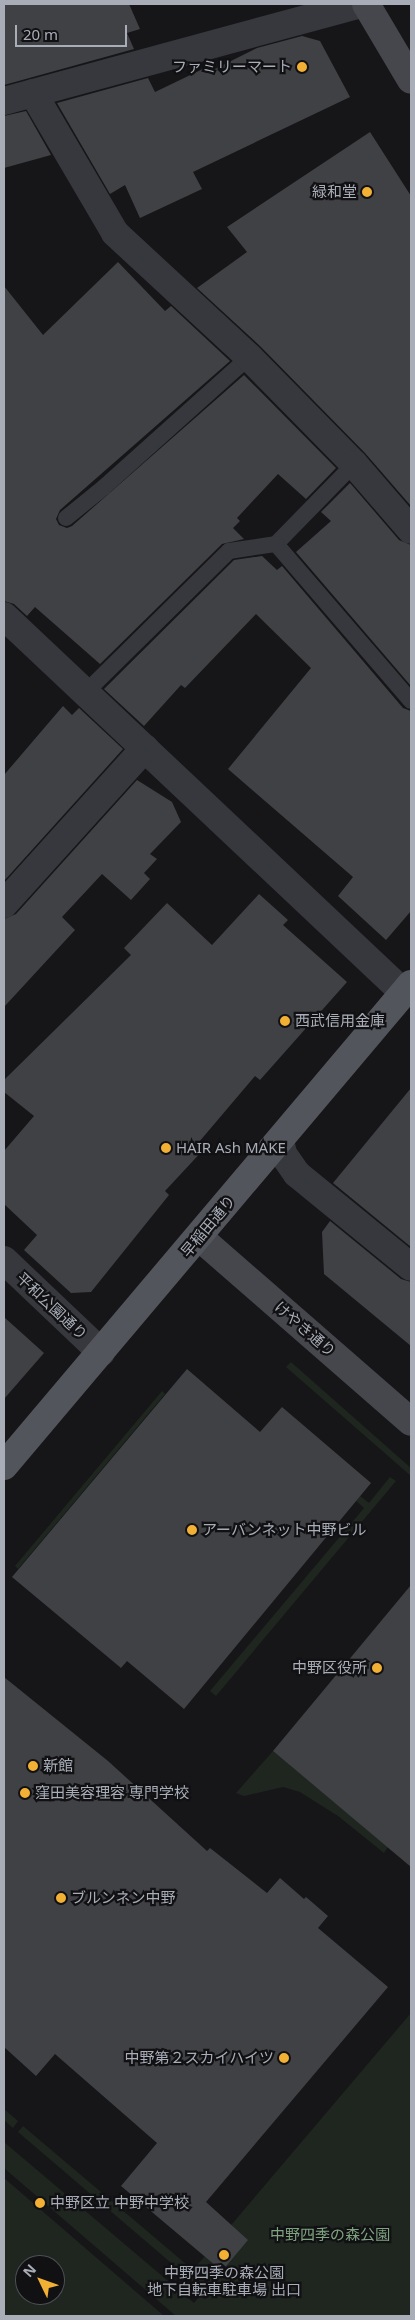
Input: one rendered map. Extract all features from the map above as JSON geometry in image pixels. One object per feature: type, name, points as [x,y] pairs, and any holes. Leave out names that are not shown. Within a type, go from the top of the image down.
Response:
[{"type":"main road","name":"早稲田通り","points":[[4,1466],[408,989]]},
{"type":"street","points":[[4,101],[360,4]]},
{"type":"street","points":[[366,4],[411,80]]},
{"type":"street","points":[[33,93],[114,233],[249,357],[354,464],[411,530]]},
{"type":"street","points":[[4,616],[408,989]]},
{"type":"street","points":[[4,904],[145,748]]},
{"type":"street","points":[[280,1140],[283,1154],[298,1174],[411,1268]]},
{"type":"street","name":"けやき通り","points":[[199,1236],[411,1422]]},
{"type":"street","name":"平和公園通り","points":[[4,1260],[101,1352]]},
{"type":"lane","points":[[66,518],[249,357]]},
{"type":"lane","points":[[86,692],[228,551],[276,544],[354,464]]},
{"type":"lane","points":[[276,544],[411,701]]},
{"type":"green space","points":[[291,1362],[411,1468],[411,1476],[286,1367]]},
{"type":"green space","points":[[162,1391],[165,1394],[18,1569],[15,1566]]},
{"type":"green space","points":[[390,1477],[396,1481],[216,1696],[210,1691],[364,1508],[356,1501],[360,1496],[369,1503]]},
{"type":"green space","points":[[273,1751],[388,1847],[384,1853],[338,1816],[300,1792],[283,1787],[244,1796],[236,1793]]},
{"type":"green space","name":"中野四季の森公園","points":[[411,2013],[411,2316],[176,2316],[4,2168],[4,2142],[194,2303],[204,2291],[18,2132],[23,2126],[193,2270]]},
{"type":"green space","points":[[4,2109],[18,2121],[13,2128],[4,2120]]},
{"type":"green space","points":[[4,2178],[164,2316],[4,2316]]},
{"type":"building","points":[[4,4],[129,4],[140,29],[127,33],[134,49],[4,85]]},
{"type":"building","points":[[302,36],[320,41],[350,97],[193,172],[202,189],[140,218],[125,185],[110,194],[57,103],[148,78],[155,92],[207,67],[209,72],[257,48]]},
{"type":"building","points":[[26,111],[51,155],[4,168],[4,116]]},
{"type":"building","points":[[370,132],[411,196],[411,506],[365,453],[260,346],[197,288],[247,252],[227,227]]},
{"type":"building","points":[[118,262],[165,311],[171,306],[230,361],[60,510],[56,519],[59,525],[67,528],[72,526],[244,375],[336,468],[306,499],[278,474],[237,518],[240,521],[233,528],[244,539],[222,544],[100,664],[35,607],[27,616],[14,604],[4,601],[4,286],[43,335]]},
{"type":"building","points":[[350,483],[399,540],[411,545],[411,686],[296,552],[331,521],[321,512]]},
{"type":"building","points":[[262,556],[277,570],[282,566],[403,708],[411,711],[411,911],[386,940],[338,896],[353,877],[228,769],[311,668],[256,614],[185,688],[181,685],[144,726],[104,689],[234,560]]},
{"type":"building","points":[[63,706],[72,715],[79,708],[123,749],[4,881],[4,775]]},
{"type":"building","points":[[137,780],[172,802],[181,822],[150,854],[157,859],[144,873],[150,879],[131,900],[102,874],[62,917],[75,930],[4,1007],[4,919],[16,914]]},
{"type":"building","points":[[259,894],[288,920],[283,925],[347,982],[260,1080],[255,1076],[199,1142],[205,1148],[165,1191],[169,1195],[91,1292],[71,1293],[24,1250],[37,1235],[4,1204],[4,1151],[34,1116],[4,1092],[4,1080],[131,955],[124,948],[167,903],[212,945]]},
{"type":"building","points":[[411,1088],[411,1247],[333,1183]]},
{"type":"building","points":[[330,1221],[401,1279],[411,1282],[411,1346],[324,1274],[322,1232]]},
{"type":"building","points":[[4,1317],[44,1353],[4,1399]]},
{"type":"building","name":"アーバンネット中野ビル","points":[[187,1369],[260,1432],[282,1407],[371,1483],[184,1709],[127,1661],[121,1668],[12,1577]]},
{"type":"building","name":"中野区役所","points":[[411,1585],[411,1867],[273,1751]]},
{"type":"building","points":[[4,1677],[108,1761],[207,1851],[210,1848],[267,1893],[280,1878],[304,1899],[306,1897],[328,1916],[318,1928],[388,1987],[206,2202],[248,2240],[222,2271],[121,2186],[157,2143],[55,2054],[36,2076],[4,2047]]},
{"type":"place","name":"ファミリーマート","points":[[302,67]]},
{"type":"place","name":"緑和堂","points":[[367,192]]},
{"type":"place","name":"西武信用金庫","points":[[285,1021]]},
{"type":"place","name":"HAIR Ash MAKE","points":[[166,1148]]},
{"type":"place","name":"アーバンネット中野ビル","points":[[192,1530]]},
{"type":"place","name":"中野区役所","points":[[377,1668]]},
{"type":"place","name":"新館","points":[[33,1766]]},
{"type":"place","name":"窪田美容理容 専門学校","points":[[25,1793]]},
{"type":"place","name":"ブルンネン中野","points":[[61,1898]]},
{"type":"place","name":"中野第２スカイハイツ","points":[[284,2058]]},
{"type":"place","name":"中野区立 中野中学校","points":[[40,2203]]},
{"type":"place","name":"中野四季の森公園 地下自転車駐車場 出口","points":[[224,2255]]}]
